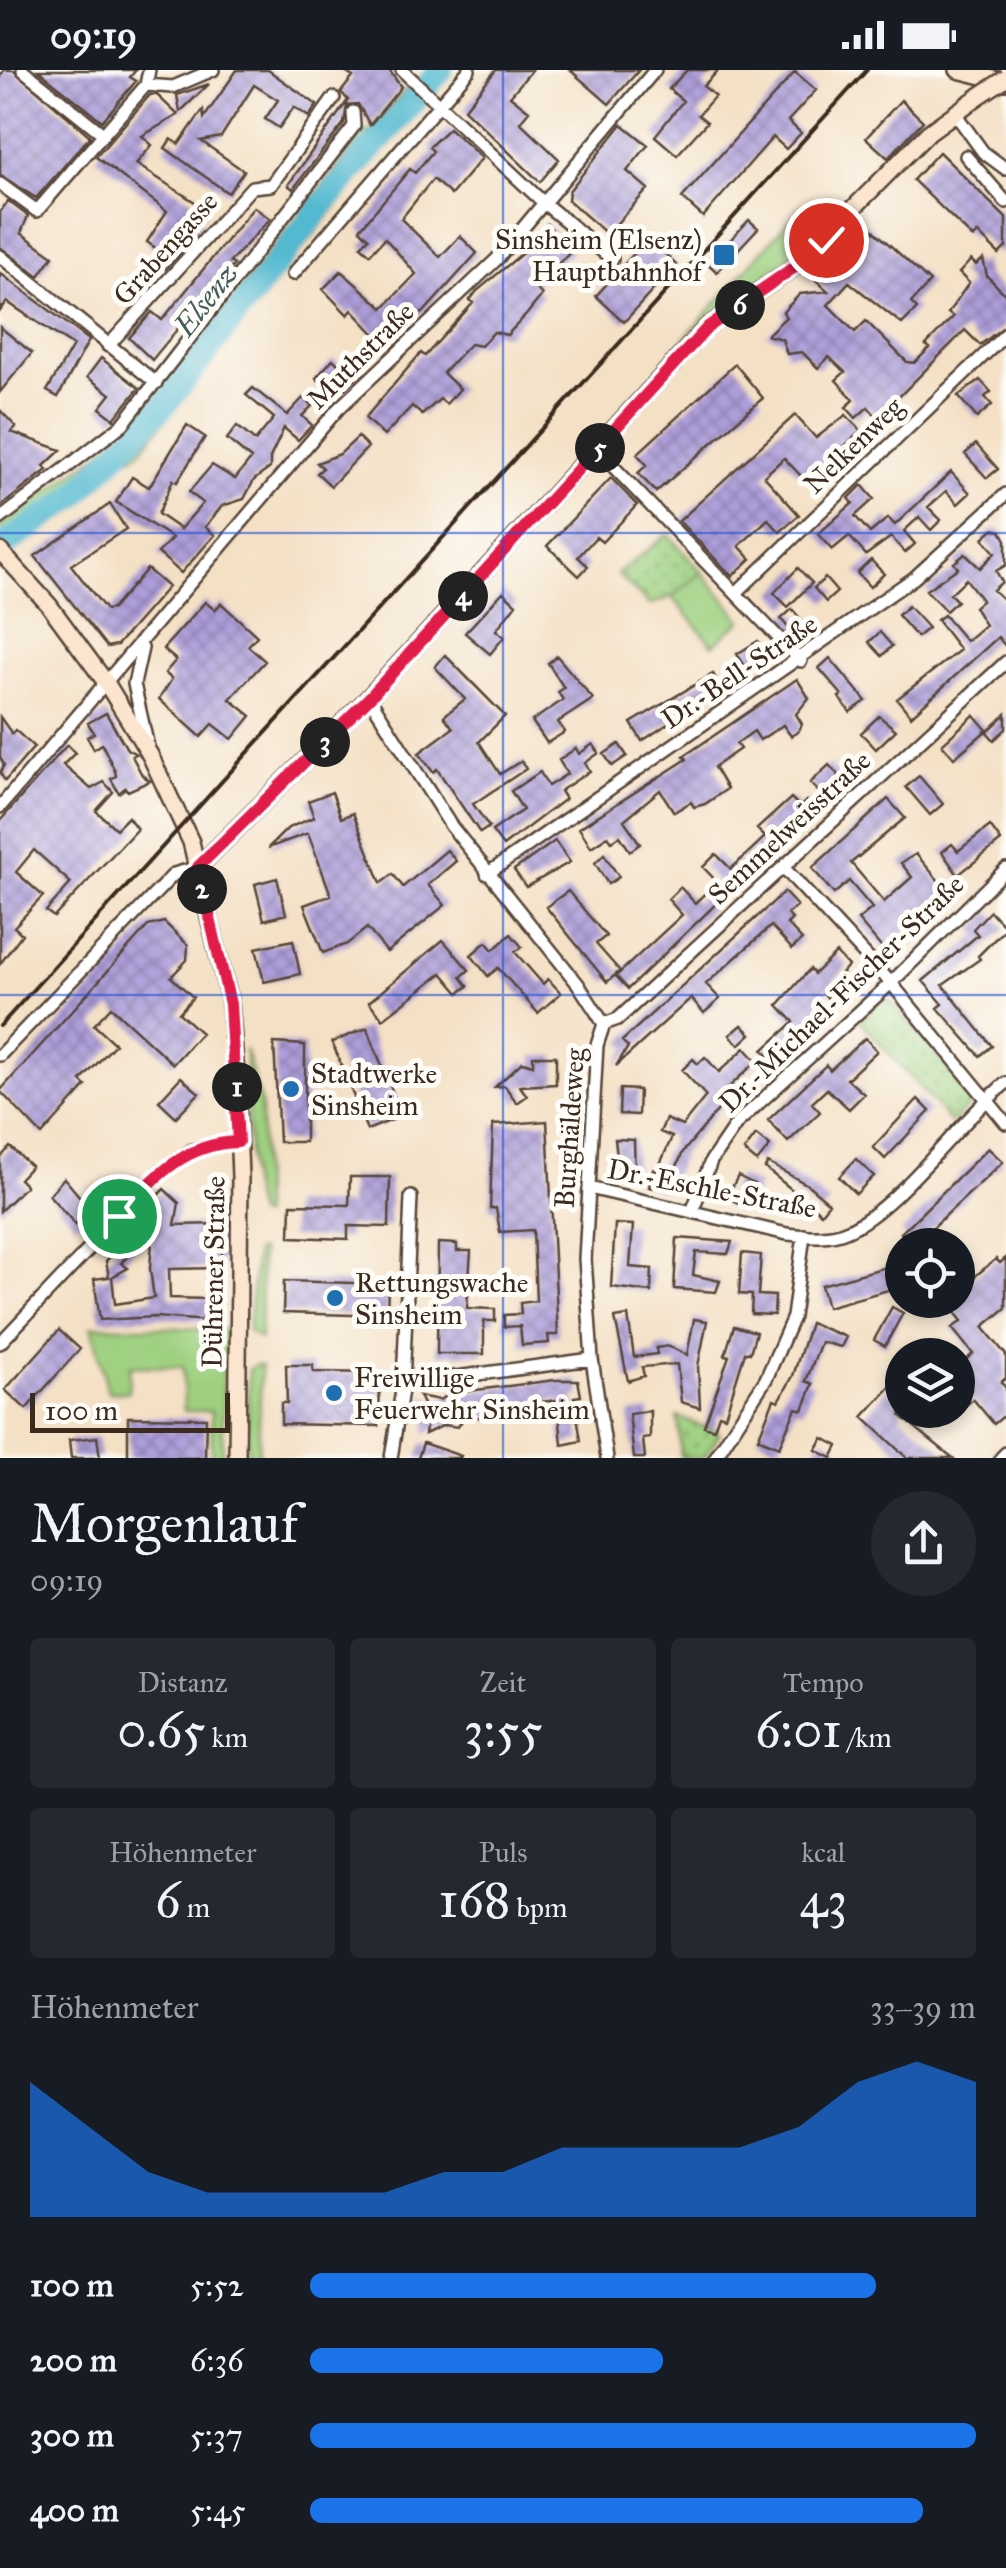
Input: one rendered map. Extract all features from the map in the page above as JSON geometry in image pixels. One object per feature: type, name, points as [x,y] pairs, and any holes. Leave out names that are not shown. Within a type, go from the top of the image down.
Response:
[{"type":"street","points":[[23,70],[103,134]]},
{"type":"street","points":[[0,184],[37,211],[146,85],[150,70]]},
{"type":"street","points":[[146,85],[173,87],[213,70]]},
{"type":"street","points":[[402,70],[545,204],[612,259]]},
{"type":"street","points":[[293,274],[469,70]]},
{"type":"street","name":"Muthstraße","points":[[0,807],[143,644],[338,409],[497,259],[655,70]]},
{"type":"street","points":[[958,70],[1006,80]]},
{"type":"street","points":[[0,1055],[174,874],[198,867],[370,697],[708,327],[796,266],[954,112],[1006,80]]},
{"type":"street","name":"Grabengasse","points":[[108,346],[252,187],[270,185],[334,98]]},
{"type":"street","points":[[0,520],[102,443],[156,383],[354,126],[354,112]]},
{"type":"street","points":[[954,112],[983,152],[1006,169]]},
{"type":"street","points":[[966,156],[1006,202]]},
{"type":"street","name":"Grabengasse","points":[[0,256],[156,383]]},
{"type":"street","name":"Nelkenweg","points":[[736,593],[1006,334]]},
{"type":"street","points":[[604,457],[801,661]]},
{"type":"street","name":"Dr.-Bell-Straße","points":[[487,874],[801,661],[914,578],[1006,494]]},
{"type":"street","name":"Dührener Straße","points":[[5,563],[107,684],[150,754],[183,819],[198,867],[230,1004],[238,1142],[237,1458]]},
{"type":"street","points":[[143,644],[134,684],[150,754]]},
{"type":"street","name":"Semmelweisstraße","points":[[604,1024],[618,1020],[1006,662]]},
{"type":"street","name":"Burghäldeweg","points":[[370,697],[389,732],[487,874],[578,984],[604,1024],[597,1045],[586,1258],[592,1358],[607,1458]]},
{"type":"street","points":[[783,867],[891,983],[1006,1123]]},
{"type":"street","name":"Dr.-Michael-Fischer-Straße","points":[[692,1212],[711,1161],[737,1123],[891,983],[1006,869]]},
{"type":"street","name":"Dr.-Eschle-Straße","points":[[589,1188],[804,1235],[847,1231],[878,1210],[986,1099],[1006,1084]]},
{"type":"street","points":[[0,1343],[164,1170],[192,1150],[238,1142]]},
{"type":"street","points":[[390,1458],[402,1384],[411,1197]]},
{"type":"street","points":[[714,1458],[766,1379],[793,1317],[804,1235]]},
{"type":"street","points":[[402,1384],[592,1358]]},
{"type":"green space","points":[[408,86],[422,100],[139,453],[114,465],[16,549],[0,527],[100,453],[135,418],[356,144],[361,129],[368,133]]},
{"type":"green space","points":[[801,207],[800,216],[810,228],[823,231],[684,339]]},
{"type":"green space","points":[[668,534],[702,572],[672,597],[650,605],[617,574]]},
{"type":"green space","points":[[702,572],[742,620],[713,645],[672,597]]},
{"type":"green space","points":[[882,999],[890,1000],[971,1096],[970,1104],[951,1123],[860,1020]]},
{"type":"green space","points":[[245,1049],[261,1105],[262,1216],[257,1216],[250,1184]]},
{"type":"green space","points":[[256,1251],[261,1251],[260,1339],[248,1332]]},
{"type":"green space","points":[[92,1326],[225,1329],[222,1458],[211,1458],[212,1411],[184,1411],[183,1367],[130,1366],[128,1392],[108,1392]]},
{"type":"green space","points":[[261,1366],[258,1458],[247,1458],[249,1369]]},
{"type":"green space","points":[[678,1417],[720,1433],[704,1458],[681,1458]]},
{"type":"building","points":[[4,70],[14,70],[90,136],[36,198],[0,175],[0,76]]},
{"type":"building","points":[[38,70],[136,70],[130,77],[136,81],[102,121]]},
{"type":"building","points":[[237,70],[268,70],[317,105],[309,117],[294,107],[279,128],[265,119],[278,100],[254,85],[221,137],[201,141],[244,171],[228,193],[165,148],[171,139],[179,144],[203,110],[204,118]]},
{"type":"building","points":[[342,70],[389,70],[401,87],[370,125],[358,104],[347,105],[344,123],[293,189],[288,185],[348,100],[341,92],[353,77]]},
{"type":"building","points":[[496,70],[532,70],[510,96],[529,111],[520,122],[559,159],[540,182],[464,109]]},
{"type":"building","points":[[570,70],[639,70],[609,104]]},
{"type":"building","points":[[687,70],[719,70],[703,86],[715,96],[698,115],[707,122],[677,155],[655,136],[683,101],[669,89]]},
{"type":"building","points":[[795,72],[816,90],[788,121],[801,133],[786,149],[773,137],[703,217],[682,198]]},
{"type":"building","points":[[209,84],[180,112],[177,95]]},
{"type":"building","points":[[150,95],[157,95],[178,115],[142,136],[152,145],[136,164],[207,210],[188,244],[165,269],[154,262],[161,252],[147,242],[167,211],[96,157]]},
{"type":"building","points":[[901,100],[923,121],[888,158],[866,138]]},
{"type":"building","points":[[622,124],[648,145],[627,171],[648,189],[607,234],[568,200],[569,191]]},
{"type":"building","points":[[449,128],[482,158],[451,195],[433,179],[401,219],[440,257],[460,236],[477,253],[423,313],[417,315],[410,308],[397,322],[402,329],[385,345],[352,310],[348,315],[323,289],[341,271],[383,308],[416,274],[385,238],[370,254],[361,246],[369,238],[360,229],[410,169],[415,173],[433,151],[429,147]]},
{"type":"building","points":[[939,152],[1006,218],[1006,247],[999,254],[978,233],[973,238],[913,180]]},
{"type":"building","points":[[8,201],[28,216],[21,233],[53,256],[39,276],[0,247],[0,212]]},
{"type":"building","points":[[254,207],[270,219],[230,262],[234,265],[190,314],[194,317],[184,330],[180,326],[152,360],[129,338],[152,312],[162,320]]},
{"type":"building","points":[[749,220],[758,228],[717,272],[708,264]]},
{"type":"building","points":[[547,224],[572,251],[534,286],[542,295],[507,335],[494,332],[481,346],[470,344],[443,373],[460,389],[446,404],[440,399],[422,415],[412,406],[384,436],[365,418],[421,353],[425,356],[473,303],[470,300],[477,291],[520,255]]},
{"type":"building","points":[[867,224],[930,282],[911,303],[917,309],[902,324],[849,282],[828,305],[855,332],[866,321],[907,362],[914,363],[953,317],[948,313],[969,283],[959,273],[971,260],[976,265],[983,259],[987,276],[1006,295],[1006,325],[980,345],[965,330],[878,418],[868,407],[856,418],[846,407],[854,400],[836,380],[845,372],[829,357],[818,368],[802,352],[787,354],[782,339],[767,335],[786,317],[783,312],[800,294],[828,291],[816,280]]},
{"type":"building","points":[[649,237],[676,265],[624,322],[596,296]]},
{"type":"building","points":[[0,273],[89,340],[58,397],[47,391],[73,346],[7,302],[0,311]]},
{"type":"building","points":[[0,327],[32,353],[0,392]]},
{"type":"building","points":[[101,358],[139,388],[114,419],[100,408],[111,394],[87,377]]},
{"type":"building","points":[[348,358],[363,372],[345,389],[339,384],[331,392],[316,378],[333,359],[340,366]]},
{"type":"building","points":[[735,364],[763,398],[656,492],[638,473],[647,465],[637,454]]},
{"type":"building","points":[[980,380],[991,392],[985,397],[992,405],[977,418],[958,396]]},
{"type":"building","points":[[253,388],[287,415],[303,398],[312,406],[302,416],[312,425],[298,440],[284,428],[270,458],[270,468],[254,480],[244,499],[222,506],[205,527],[215,535],[181,573],[158,553],[172,538],[116,502],[132,477],[149,487],[187,425],[205,437],[177,482],[173,480],[158,514],[180,529],[203,503],[189,492],[212,465],[235,479],[251,459],[227,439],[237,426],[255,441],[274,418],[246,395]]},
{"type":"building","points":[[0,410],[16,427],[11,432],[61,450],[44,466],[47,470],[0,507]]},
{"type":"building","points":[[795,415],[816,438],[846,415],[861,431],[819,470],[816,466],[803,478],[784,458],[764,476],[799,515],[780,532],[768,519],[739,546],[751,559],[732,576],[679,521]]},
{"type":"building","points":[[358,437],[368,447],[331,486],[317,473],[323,468],[317,463],[340,454]]},
{"type":"building","points":[[976,444],[998,469],[987,478],[965,454]]},
{"type":"building","points":[[951,472],[970,493],[958,504],[946,491],[928,507],[941,520],[931,530],[919,517],[904,531],[915,544],[905,553],[891,537],[866,555],[849,536],[832,550],[818,534],[853,503],[849,498],[862,485],[874,499],[855,516],[870,533],[888,518],[895,525]]},
{"type":"building","points":[[611,478],[637,505],[602,542],[596,537],[578,557],[588,566],[579,576],[547,546]]},
{"type":"building","points":[[110,504],[126,529],[71,565],[106,610],[112,609],[147,569],[168,587],[117,645],[107,647],[35,556]]},
{"type":"building","points":[[993,529],[1001,531],[1006,540],[1006,565],[996,571],[1002,582],[993,590],[1006,602],[1006,647],[998,637],[911,716],[897,699],[960,650],[937,620],[944,615],[966,641],[985,625],[974,607],[982,600],[966,579],[950,594],[957,601],[946,611],[926,590],[958,568],[954,563],[965,554],[980,568],[995,553],[983,538]]},
{"type":"building","points":[[871,560],[884,574],[870,587],[857,573]]},
{"type":"building","points":[[798,568],[812,583],[788,607],[774,593]]},
{"type":"building","points":[[825,578],[837,592],[826,602],[814,588]]},
{"type":"building","points":[[503,592],[516,604],[496,630],[504,637],[490,654],[465,633]]},
{"type":"building","points":[[205,602],[215,610],[221,603],[257,636],[248,646],[265,661],[230,699],[251,716],[232,739],[213,724],[201,737],[159,699],[172,679],[165,673],[176,660],[163,649]]},
{"type":"building","points":[[908,606],[928,628],[917,637],[898,615]]},
{"type":"building","points":[[792,609],[804,623],[793,633],[781,619]]},
{"type":"building","points":[[880,632],[892,646],[882,656],[869,642]]},
{"type":"building","points":[[758,641],[767,657],[747,669],[737,654]]},
{"type":"building","points":[[445,655],[505,716],[479,742],[500,774],[521,761],[526,769],[473,804],[489,827],[480,833],[437,769],[433,772],[419,753],[453,728],[444,716],[465,699],[435,667]]},
{"type":"building","points":[[557,656],[593,699],[558,722],[565,732],[547,743],[532,721],[563,700],[558,692],[564,688],[548,663]]},
{"type":"building","points":[[830,658],[866,701],[850,712],[839,697],[842,695],[819,668]]},
{"type":"building","points":[[713,674],[722,688],[642,741],[631,723]]},
{"type":"building","points":[[797,679],[809,698],[796,714],[802,724],[798,732],[791,736],[783,725],[760,740],[754,731],[736,744],[740,749],[714,767],[727,789],[705,804],[694,807],[691,802],[674,812],[660,790],[624,820],[640,844],[630,851],[620,836],[612,841],[608,836],[591,847],[579,828],[687,759],[684,756]]},
{"type":"building","points":[[106,713],[127,749],[136,754],[132,756],[142,775],[150,781],[119,793],[111,779],[116,776],[115,771],[102,744],[94,749],[87,737],[94,733],[88,723]]},
{"type":"building","points":[[1006,714],[1006,729],[994,740],[987,732]]},
{"type":"building","points":[[974,715],[987,730],[954,758],[942,744]]},
{"type":"building","points":[[879,716],[896,730],[876,749],[861,733]]},
{"type":"building","points":[[0,717],[12,734],[15,730],[34,747],[5,781],[0,773],[4,765],[0,757]]},
{"type":"building","points":[[593,744],[599,753],[585,763],[590,771],[560,791],[565,799],[503,846],[492,831],[523,810],[511,791],[540,772],[548,786],[567,774],[559,760],[576,748],[579,754]]},
{"type":"building","points":[[619,744],[627,756],[612,766],[604,754]]},
{"type":"building","points":[[67,745],[75,753],[63,765],[91,789],[104,782],[113,792],[96,811],[116,829],[128,817],[137,829],[54,917],[46,911],[71,883],[34,850],[16,872],[43,896],[14,927],[22,934],[0,964],[0,821]]},
{"type":"building","points":[[829,765],[842,779],[824,797],[810,783]]},
{"type":"building","points":[[919,776],[943,804],[930,815],[906,787]]},
{"type":"building","points":[[332,792],[341,818],[353,813],[381,883],[393,874],[403,887],[447,850],[456,861],[428,885],[445,905],[387,952],[367,928],[347,944],[323,953],[304,905],[331,895],[308,833],[268,848],[288,828],[314,817],[308,801]]},
{"type":"building","points":[[791,798],[800,807],[806,801],[814,809],[628,989],[616,976],[682,915],[668,899],[680,887],[695,903],[717,882],[703,867],[716,854],[731,869],[765,837],[757,829]]},
{"type":"building","points":[[888,799],[905,818],[851,863],[884,902],[912,877],[901,863],[916,854],[950,894],[887,954],[858,920],[872,908],[849,881],[834,894],[812,868]]},
{"type":"building","points":[[990,826],[1001,841],[958,875],[942,852],[952,844],[958,851]]},
{"type":"building","points":[[555,841],[570,862],[526,887],[514,870]]},
{"type":"building","points":[[604,854],[619,877],[608,884],[595,863]]},
{"type":"building","points":[[277,878],[286,914],[264,920],[255,884]]},
{"type":"building","points":[[568,891],[606,936],[596,944],[620,971],[607,982],[546,907]]},
{"type":"building","points":[[784,892],[797,906],[787,914],[792,919],[787,924],[802,940],[792,949],[771,926],[706,984],[720,999],[704,1013],[691,998],[616,1066],[628,1047],[622,1041]]},
{"type":"building","points":[[990,911],[1006,928],[978,956],[980,959],[943,985],[992,1046],[980,1056],[938,1008],[943,1004],[923,981],[978,935],[973,929]]},
{"type":"building","points":[[164,922],[188,945],[187,960],[171,977],[193,997],[179,1013],[201,1033],[173,1064],[111,1007],[94,1025],[115,1044],[81,1081],[86,1086],[42,1135],[0,1091],[148,926]]},
{"type":"building","points":[[511,934],[522,947],[515,952],[543,984],[548,979],[561,993],[538,1013],[498,968],[488,976],[471,955],[486,942],[493,950]]},
{"type":"building","points":[[293,940],[300,974],[264,982],[256,948]]},
{"type":"building","points":[[443,940],[469,970],[461,977],[468,986],[459,993],[442,973],[383,1019],[369,1002]]},
{"type":"building","points":[[836,953],[848,966],[823,993],[832,1003],[775,1063],[763,1050],[794,1022],[778,1005],[810,969],[814,974]]},
{"type":"building","points":[[742,1025],[751,1034],[739,1045],[730,1035]]},
{"type":"building","points":[[367,1028],[402,1116],[367,1130],[332,1042]]},
{"type":"building","points":[[865,1038],[877,1051],[847,1079],[864,1094],[849,1109],[827,1089],[812,1103],[820,1112],[788,1142],[768,1120],[826,1065],[830,1070]]},
{"type":"building","points":[[274,1043],[305,1045],[305,1142],[279,1142]]},
{"type":"building","points":[[745,1048],[757,1061],[716,1099],[723,1104],[683,1152],[667,1190],[649,1187],[653,1169],[657,1171],[672,1137],[660,1132],[666,1119],[682,1126],[706,1096],[682,1070],[693,1059],[698,1064],[705,1057],[719,1072]]},
{"type":"building","points":[[533,1056],[556,1056],[556,1084],[520,1086],[527,1096],[517,1103],[505,1086],[495,1087],[522,1062],[533,1065]]},
{"type":"building","points":[[181,1077],[199,1093],[176,1117],[159,1101]]},
{"type":"building","points":[[620,1089],[639,1090],[638,1115],[619,1114]]},
{"type":"building","points":[[918,1099],[930,1111],[885,1159],[873,1147]]},
{"type":"building","points":[[547,1121],[558,1335],[548,1335],[549,1343],[522,1345],[520,1326],[504,1327],[504,1315],[521,1314],[520,1303],[536,1301],[533,1230],[500,1232],[496,1208],[490,1209],[493,1125]]},
{"type":"building","points":[[756,1135],[770,1146],[757,1162],[744,1151]]},
{"type":"building","points":[[615,1139],[634,1140],[635,1174],[619,1173]]},
{"type":"building","points":[[10,1147],[31,1166],[19,1179],[26,1186],[0,1211],[0,1158]]},
{"type":"building","points":[[988,1148],[1003,1162],[932,1228],[906,1228]]},
{"type":"building","points":[[856,1159],[874,1176],[856,1194],[839,1177]]},
{"type":"building","points":[[768,1163],[808,1185],[829,1203],[821,1213],[765,1168]]},
{"type":"building","points":[[738,1176],[758,1186],[747,1208],[727,1197]]},
{"type":"building","points":[[350,1177],[390,1177],[389,1227],[348,1226],[348,1239],[290,1237],[291,1204],[349,1205]]},
{"type":"building","points":[[64,1178],[90,1209],[76,1225],[49,1195]]},
{"type":"building","points":[[164,1189],[179,1203],[175,1225],[222,1224],[222,1268],[169,1269],[170,1298],[208,1299],[208,1321],[156,1317],[100,1320],[94,1279],[109,1277],[106,1261],[129,1237],[138,1245],[121,1263],[128,1268],[112,1277],[115,1304],[154,1298],[150,1269],[154,1212],[148,1206]]},
{"type":"building","points":[[615,1224],[633,1225],[630,1267],[652,1269],[651,1292],[611,1287]]},
{"type":"building","points":[[677,1238],[732,1242],[728,1254],[696,1252],[693,1275],[720,1281],[716,1292],[674,1289]]},
{"type":"building","points":[[438,1243],[457,1244],[457,1251],[471,1251],[467,1308],[495,1309],[495,1321],[484,1321],[484,1354],[437,1354]]},
{"type":"building","points":[[742,1253],[761,1255],[758,1295],[775,1296],[774,1315],[751,1314],[752,1295],[739,1294]]},
{"type":"building","points":[[1006,1258],[1006,1308],[983,1327],[1006,1355],[1006,1378],[1001,1382],[1006,1388],[1006,1414],[994,1424],[975,1401],[975,1338],[960,1338],[952,1328],[962,1321],[960,1318],[975,1318],[975,1276],[996,1259],[1000,1263]]},
{"type":"building","points":[[885,1267],[885,1291],[827,1307],[821,1285]]},
{"type":"building","name":"Rettungswache Sinsheim","points":[[284,1281],[388,1284],[387,1316],[283,1313]]},
{"type":"building","points":[[628,1316],[634,1357],[657,1354],[656,1348],[668,1346],[687,1355],[694,1319],[707,1321],[698,1366],[700,1408],[681,1402],[677,1364],[642,1367],[644,1376],[628,1381],[615,1318]]},
{"type":"building","points":[[886,1318],[900,1318],[889,1338],[885,1338],[885,1346],[874,1340]]},
{"type":"building","points":[[810,1323],[846,1337],[841,1347],[821,1342],[806,1381],[813,1384],[803,1410],[796,1408],[779,1447],[758,1438],[774,1399],[779,1401],[793,1376]]},
{"type":"building","points":[[734,1326],[756,1332],[750,1353],[745,1352],[725,1416],[719,1414],[714,1429],[704,1426],[729,1356],[725,1355]]},
{"type":"building","points":[[59,1330],[80,1349],[26,1409],[5,1390]]},
{"type":"building","name":"Freiwillige Feuerwehr Sinsheim","points":[[286,1365],[313,1365],[313,1372],[380,1373],[379,1426],[281,1424],[281,1403],[287,1403]]},
{"type":"building","points":[[578,1380],[581,1396],[574,1397],[581,1441],[562,1445],[558,1400],[497,1407],[498,1415],[463,1419],[458,1427],[444,1425],[425,1434],[428,1415],[419,1396],[439,1400],[453,1393]]},
{"type":"building","points":[[885,1393],[885,1428],[916,1428],[953,1458],[907,1458],[863,1417]]},
{"type":"building","points":[[650,1411],[650,1438],[643,1439],[645,1458],[634,1458],[629,1414]]},
{"type":"building","points":[[128,1417],[206,1418],[205,1458],[128,1458]]},
{"type":"building","points":[[97,1437],[100,1458],[71,1458],[69,1440]]},
{"type":"building","points":[[823,1438],[838,1446],[832,1458],[816,1450]]},
{"type":"building","points":[[423,1443],[461,1456],[418,1458]]},
{"type":"waterway","name":"Elsenz","points":[[0,548],[73,498],[169,400],[319,209],[441,70]]},
{"type":"railway","points":[[0,1026],[867,70]]},
{"type":"place","name":"Sinsheim (Elsenz) Hauptbahnhof","points":[[724,255]]},
{"type":"place","name":"Stadtwerke Sinsheim","points":[[291,1089]]},
{"type":"place","name":"Rettungswache Sinsheim","points":[[335,1298]]},
{"type":"place","name":"Freiwillige Feuerwehr Sinsheim","points":[[334,1393]]},
{"type":"route","points":[[119,1216],[177,1159],[206,1145],[238,1142],[230,1004],[198,867],[370,697],[708,327],[796,266],[826,240]]}]
